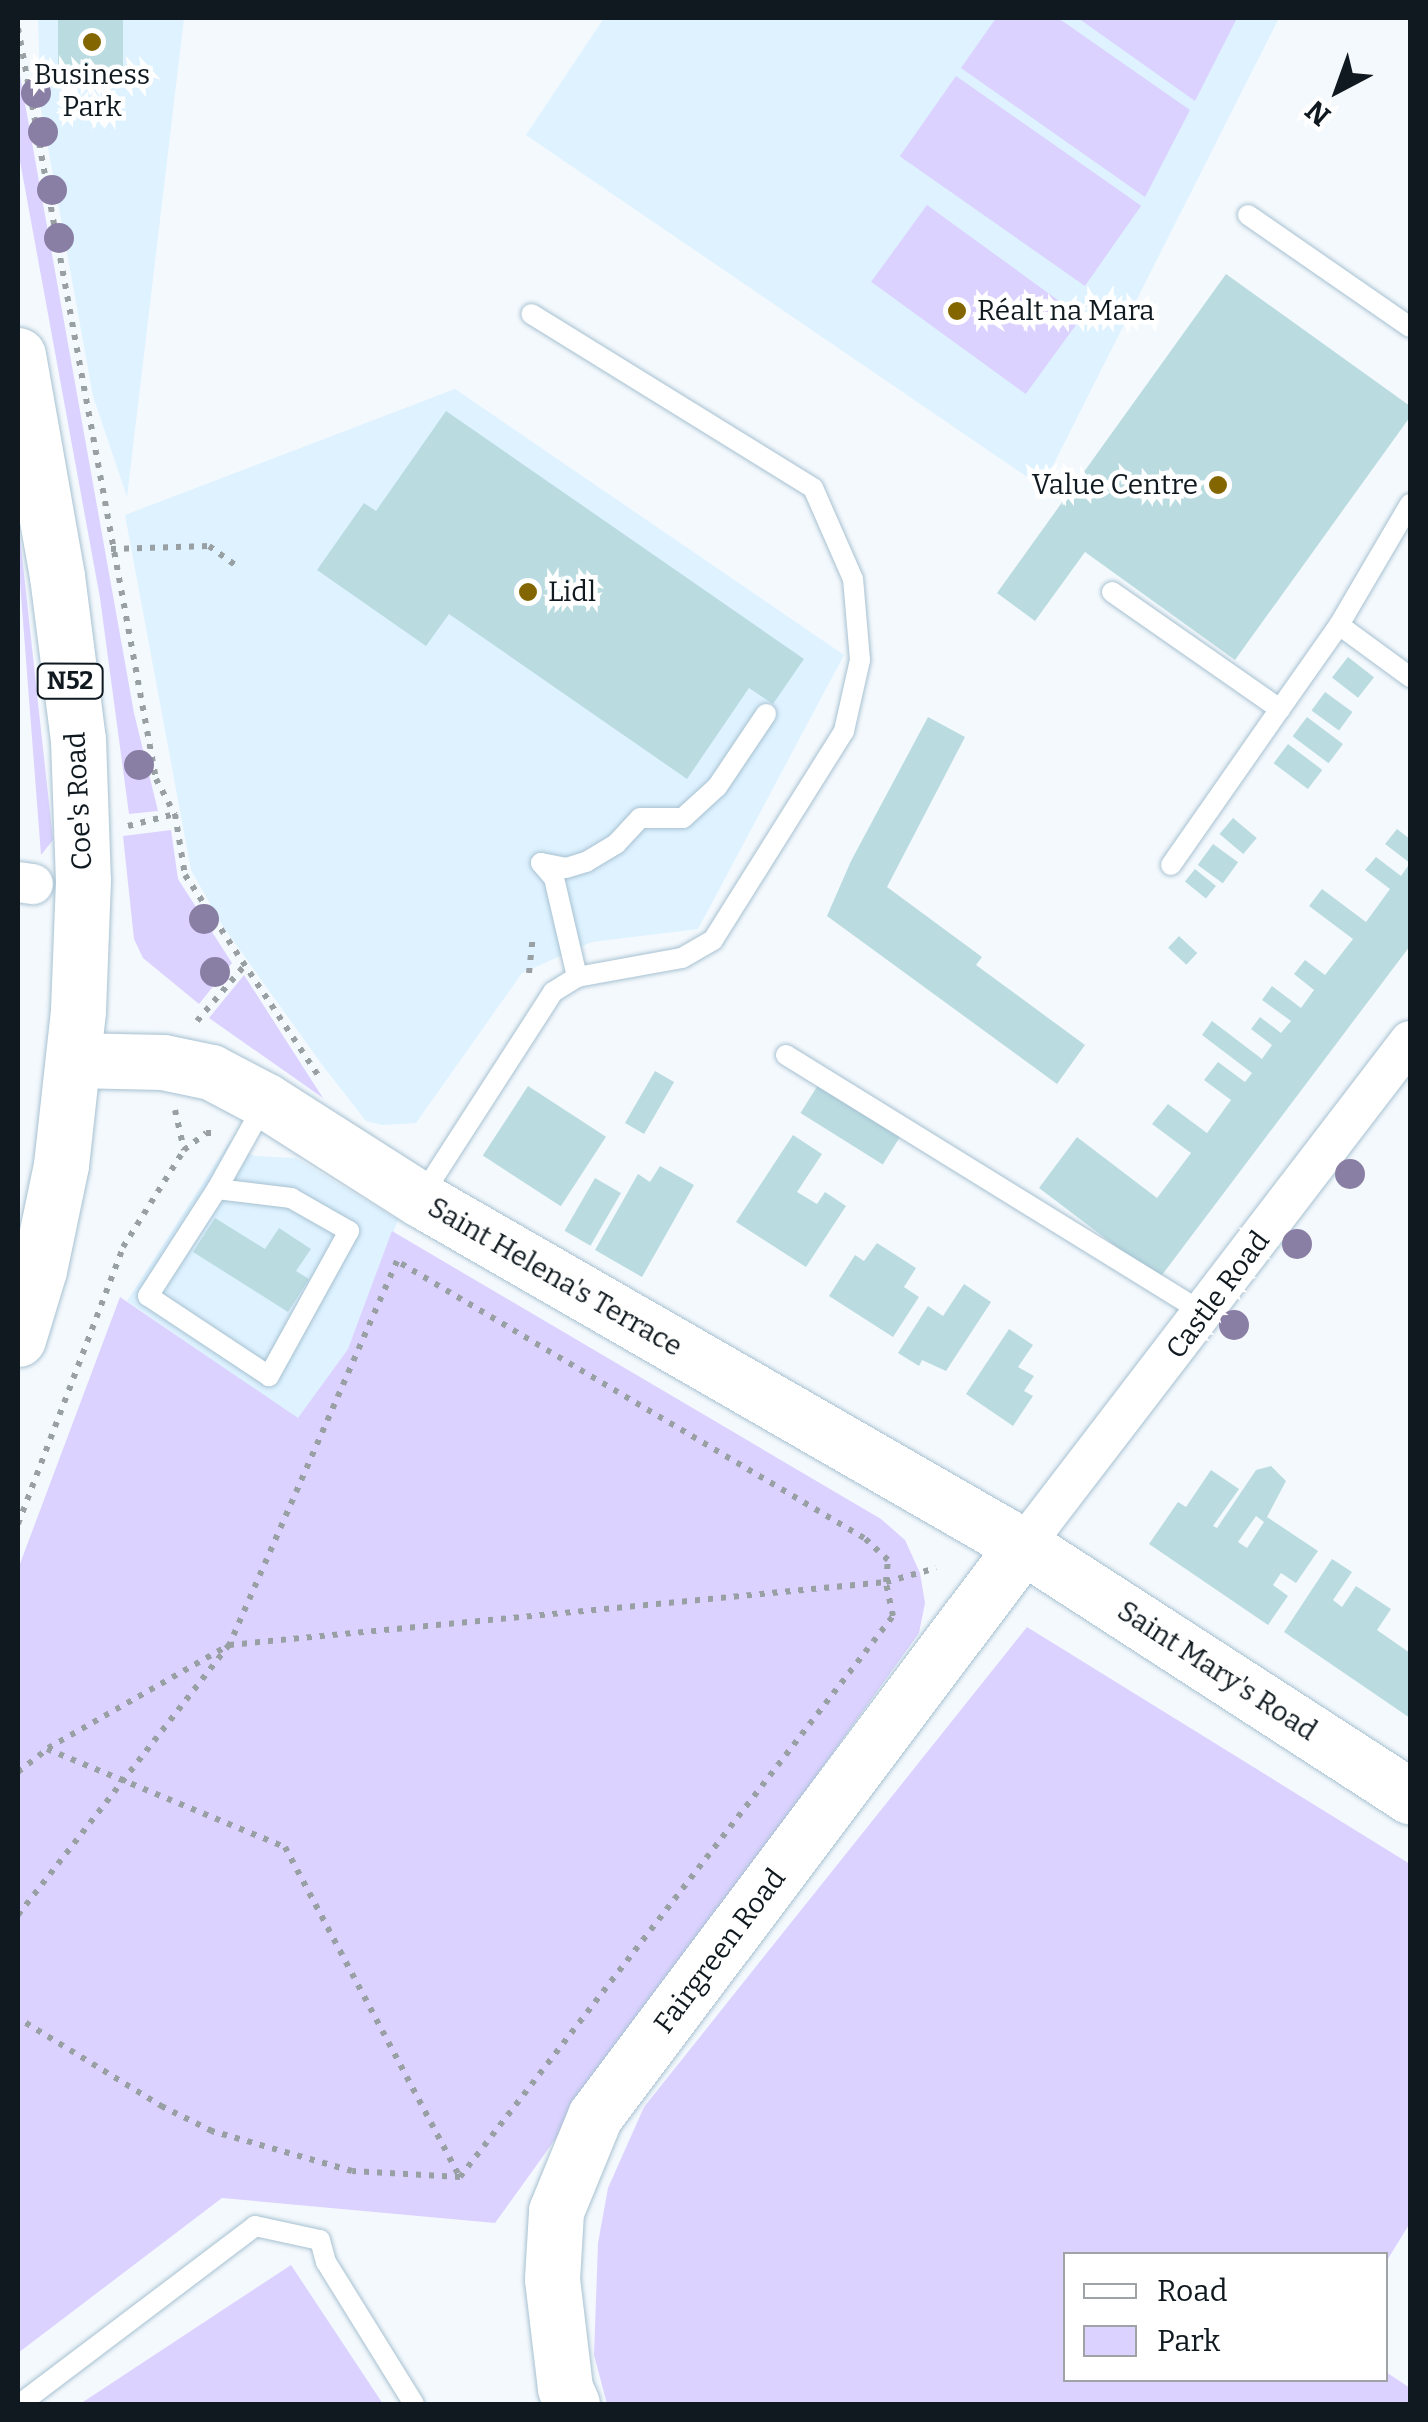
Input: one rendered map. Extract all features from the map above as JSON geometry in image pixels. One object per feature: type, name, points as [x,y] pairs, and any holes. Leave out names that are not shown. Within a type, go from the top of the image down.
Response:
[{"type":"main road","name":"Coe's Road","points":[[18,355],[57,576],[78,739],[83,880],[76,1036]]},
{"type":"main road","name":"Saint Helena's Terrace","points":[[76,1036],[210,1072],[255,1122],[420,1198],[1023,1546]]},
{"type":"main road","name":"N52","points":[[18,1339],[39,1270],[61,1165],[76,1036]]},
{"type":"main road","name":"Saint Mary's Road","points":[[1023,1546],[1410,1796]]},
{"type":"main road","name":"Fairgreen Road","points":[[572,2404],[565,2388],[552,2280],[556,2211],[595,2116],[1023,1546]]},
{"type":"street","name":"Castle Road","points":[[1023,1546],[1410,1041]]},
{"type":"lane","points":[[1248,215],[1410,327]]},
{"type":"lane","points":[[420,1198],[552,992],[577,977],[682,958],[712,940],[844,731],[860,660],[853,579],[812,488],[530,314]]},
{"type":"lane","points":[[1171,865],[1339,626],[1410,504]]},
{"type":"lane","points":[[1112,592],[1280,709]]},
{"type":"lane","points":[[1339,626],[1410,677]]},
{"type":"lane","points":[[577,977],[554,878],[541,864],[566,868],[586,862],[616,844],[640,818],[683,818],[716,787],[766,714]]},
{"type":"lane","points":[[786,1056],[1204,1313]]},
{"type":"lane","points":[[217,1190],[292,1198],[349,1230],[269,1376],[148,1296],[217,1190],[255,1122]]},
{"type":"lane","points":[[20,2404],[255,2226],[320,2240],[326,2262],[414,2404]]},
{"type":"path","points":[[18,28],[156,779],[175,814],[184,875],[322,1080]]},
{"type":"path","points":[[111,549],[209,546],[239,568]]},
{"type":"path","points":[[521,988],[533,957],[532,932]]},
{"type":"path","points":[[18,1524],[131,1233],[184,1150],[206,1132],[226,1133],[255,1122]]},
{"type":"path","points":[[18,1915],[229,1644],[397,1261],[864,1538],[888,1560],[886,1582],[893,1616],[460,2177]]},
{"type":"path","points":[[933,1559],[938,1578]]},
{"type":"path","points":[[18,1772],[47,1748],[229,1644],[886,1582],[936,1568]]},
{"type":"path","points":[[47,1748],[284,1846],[460,2177]]},
{"type":"path","points":[[18,2018],[163,2107],[212,2131],[352,2171],[460,2177]]},
{"type":"shaded area","points":[[38,18],[184,18],[127,497],[93,396],[41,109]]},
{"type":"shaded area","name":"Réalt na Mara","points":[[604,18],[1279,18],[1042,487],[526,135]]},
{"type":"shaded area","points":[[455,389],[844,655],[698,929],[592,942],[522,973],[416,1123],[382,1125],[366,1121],[323,1066],[222,925],[191,870],[125,515]]},
{"type":"shaded area","points":[[230,1141],[254,1156],[296,1158],[398,1220],[348,1349],[298,1419],[127,1301]]},
{"type":"green space","points":[[996,18],[1058,18],[1190,110],[1145,197],[961,68]]},
{"type":"green space","points":[[1078,18],[1237,18],[1195,101]]},
{"type":"green space","points":[[18,64],[134,713],[158,811],[129,814],[100,598],[18,150]]},
{"type":"green space","points":[[956,76],[1141,206],[1085,286],[900,156]]},
{"type":"green space","points":[[927,205],[1082,317],[1026,394],[871,282]]},
{"type":"green space","points":[[18,519],[53,840],[41,855],[18,556]]},
{"type":"green space","points":[[171,830],[178,879],[232,963],[199,1004],[143,958],[134,939],[123,836]]},
{"type":"green space","points":[[244,975],[323,1098],[209,1018]]},
{"type":"green space","points":[[392,1231],[881,1519],[905,1540],[920,1573],[925,1603],[919,1633],[495,2223],[222,2198],[18,2353],[18,1569],[120,1297],[298,1418],[348,1349]]},
{"type":"green space","points":[[1027,1627],[1410,1864],[1410,2223],[1388,2259],[1388,2252],[1063,2252],[1063,2382],[1388,2382],[1388,2373],[1410,2388],[1410,2404],[607,2404],[594,2355],[598,2243],[608,2188],[644,2107]]},
{"type":"green space","points":[[291,2265],[383,2404],[80,2404]]},
{"type":"building","name":"Business Park","points":[[58,18],[123,18],[123,70],[58,70]]},
{"type":"building","name":"Value Centre","points":[[1226,274],[1410,406],[1410,417],[1235,660],[1085,552],[1035,621],[997,593]]},
{"type":"building","name":"Lidl","points":[[446,411],[804,659],[773,704],[749,688],[687,779],[449,614],[426,646],[317,570],[364,503],[376,511]]},
{"type":"building","points":[[1348,657],[1374,677],[1358,698],[1332,677]]},
{"type":"building","points":[[1325,692],[1353,712],[1339,731],[1311,711]]},
{"type":"building","points":[[928,717],[965,737],[887,887],[982,957],[976,965],[1085,1045],[1057,1084],[827,916],[851,861]]},
{"type":"building","points":[[1307,717],[1343,744],[1328,763],[1293,736]]},
{"type":"building","points":[[1288,744],[1322,770],[1308,789],[1274,763]]},
{"type":"building","points":[[1233,818],[1257,838],[1243,854],[1220,834]]},
{"type":"building","points":[[1397,829],[1410,839],[1410,863],[1385,844]]},
{"type":"building","points":[[1213,844],[1238,862],[1223,883],[1198,865]]},
{"type":"building","points":[[1376,857],[1401,876],[1410,863],[1410,946],[1159,1279],[1039,1188],[1077,1137],[1157,1198],[1191,1153],[1152,1124],[1168,1104],[1207,1133],[1231,1100],[1204,1080],[1218,1062],[1245,1082],[1252,1073],[1202,1035],[1212,1021],[1262,1059],[1272,1045],[1251,1029],[1260,1017],[1281,1033],[1291,1021],[1262,1000],[1272,986],[1301,1008],[1314,990],[1294,974],[1305,960],[1325,975],[1353,939],[1309,906],[1322,889],[1366,922],[1390,889],[1365,870]]},
{"type":"building","points":[[1195,869],[1216,886],[1206,898],[1185,881]]},
{"type":"building","points":[[1179,936],[1197,953],[1186,965],[1168,948]]},
{"type":"building","points":[[655,1071],[674,1082],[644,1134],[625,1123]]},
{"type":"building","points":[[818,1085],[900,1136],[883,1164],[801,1113]]},
{"type":"building","points":[[528,1086],[606,1137],[561,1206],[483,1156]]},
{"type":"building","points":[[793,1135],[822,1154],[797,1192],[817,1204],[825,1192],[846,1206],[806,1267],[736,1222]]},
{"type":"building","points":[[660,1166],[694,1185],[642,1277],[595,1250],[638,1174],[650,1182]]},
{"type":"building","points":[[595,1178],[621,1193],[590,1246],[564,1231]]},
{"type":"building","points":[[215,1218],[265,1249],[279,1228],[311,1249],[296,1271],[309,1279],[288,1312],[193,1252]]},
{"type":"building","points":[[877,1243],[916,1268],[904,1287],[919,1297],[893,1337],[829,1296],[855,1255],[864,1261]]},
{"type":"building","points":[[964,1284],[991,1302],[946,1371],[922,1360],[919,1366],[898,1353],[928,1306],[943,1316]]},
{"type":"building","points":[[1009,1329],[1033,1345],[1018,1367],[1034,1376],[1024,1391],[1033,1396],[1013,1426],[966,1394]]},
{"type":"building","points":[[1271,1466],[1286,1481],[1267,1517],[1318,1551],[1296,1583],[1281,1573],[1273,1585],[1288,1596],[1268,1625],[1149,1544],[1178,1502],[1186,1507],[1211,1470],[1239,1489],[1213,1526],[1217,1528],[1256,1470]],"holes":[[[1256,1516],[1264,1522],[1247,1548],[1238,1542]]]},
{"type":"building","points":[[1332,1559],[1352,1572],[1333,1600],[1342,1607],[1356,1586],[1391,1609],[1377,1630],[1410,1653],[1410,1718],[1284,1632]]},
{"type":"place","name":"Business Park","points":[[92,42]]},
{"type":"place","name":"Réalt na Mara","points":[[957,311]]},
{"type":"place","name":"Value Centre","points":[[1218,485]]},
{"type":"place","name":"Lidl","points":[[528,592]]}]
